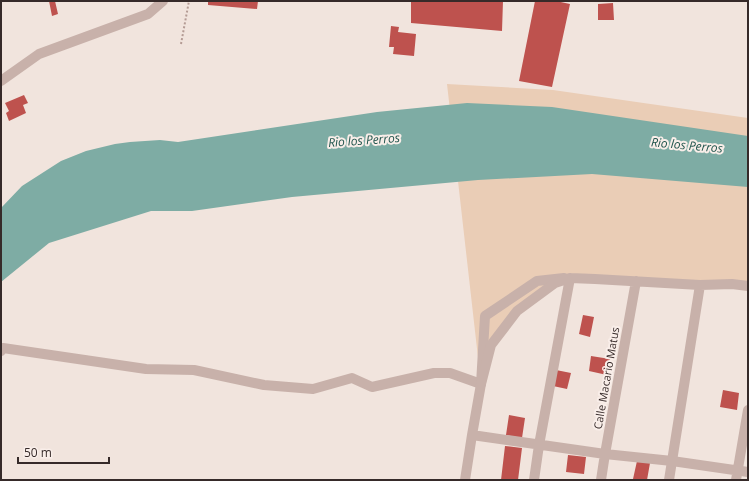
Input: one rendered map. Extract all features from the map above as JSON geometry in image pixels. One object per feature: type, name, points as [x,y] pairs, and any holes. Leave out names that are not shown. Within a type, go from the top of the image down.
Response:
[{"type":"street","points":[[1,81],[39,54],[148,14],[163,1]]},
{"type":"street","points":[[465,480],[481,384],[491,346],[517,311],[555,283],[570,278]]},
{"type":"street","points":[[534,480],[539,445],[570,278]]},
{"type":"street","points":[[481,384],[485,316],[537,281],[570,278],[700,285],[732,284],[748,286]]},
{"type":"street","name":"Calle Macario Matus","points":[[601,480],[604,454],[636,281]]},
{"type":"street","points":[[670,480],[700,285]]},
{"type":"street","points":[[1,351],[3,348],[146,369],[194,370],[264,385],[313,389],[352,378],[372,387],[434,373],[450,373],[481,384]]},
{"type":"street","points":[[736,475],[748,410]]},
{"type":"street","points":[[472,435],[604,454],[672,461],[736,475],[748,472]]},
{"type":"path","points":[[181,44],[189,1]]},
{"type":"sand","points":[[447,84],[553,90],[748,118],[748,286],[570,278],[517,311],[491,345],[481,384]]},
{"type":"water","name":"Rio los Perros","points":[[467,103],[552,107],[748,136],[748,187],[592,174],[478,180],[292,197],[192,211],[151,211],[49,243],[1,282],[1,208],[22,186],[61,161],[86,151],[130,142],[160,140],[178,142],[377,112]]},
{"type":"building","points":[[49,1],[55,1],[58,14],[52,16]]},
{"type":"building","points":[[208,1],[258,1],[257,9],[208,5]]},
{"type":"building","points":[[411,1],[503,1],[502,31],[411,23]]},
{"type":"building","points":[[535,1],[556,1],[570,4],[552,87],[519,81]]},
{"type":"building","points":[[613,3],[614,20],[598,20],[598,4]]},
{"type":"building","points":[[391,26],[399,27],[398,32],[416,34],[414,56],[393,54],[394,47],[389,47]]},
{"type":"building","points":[[24,95],[28,103],[23,105],[26,113],[9,121],[6,113],[9,111],[5,103]]},
{"type":"building","points":[[583,315],[594,317],[590,337],[579,334]]},
{"type":"building","points":[[591,356],[610,359],[607,375],[589,371]]},
{"type":"building","points":[[556,370],[571,373],[567,389],[553,386]]},
{"type":"building","points":[[723,390],[739,393],[737,410],[720,407]]},
{"type":"building","points":[[509,415],[525,418],[522,438],[506,435]]},
{"type":"building","points":[[505,446],[522,448],[518,480],[501,480]]},
{"type":"building","points":[[568,455],[586,457],[584,474],[566,472]]},
{"type":"building","points":[[637,461],[650,463],[647,480],[633,479]]}]
